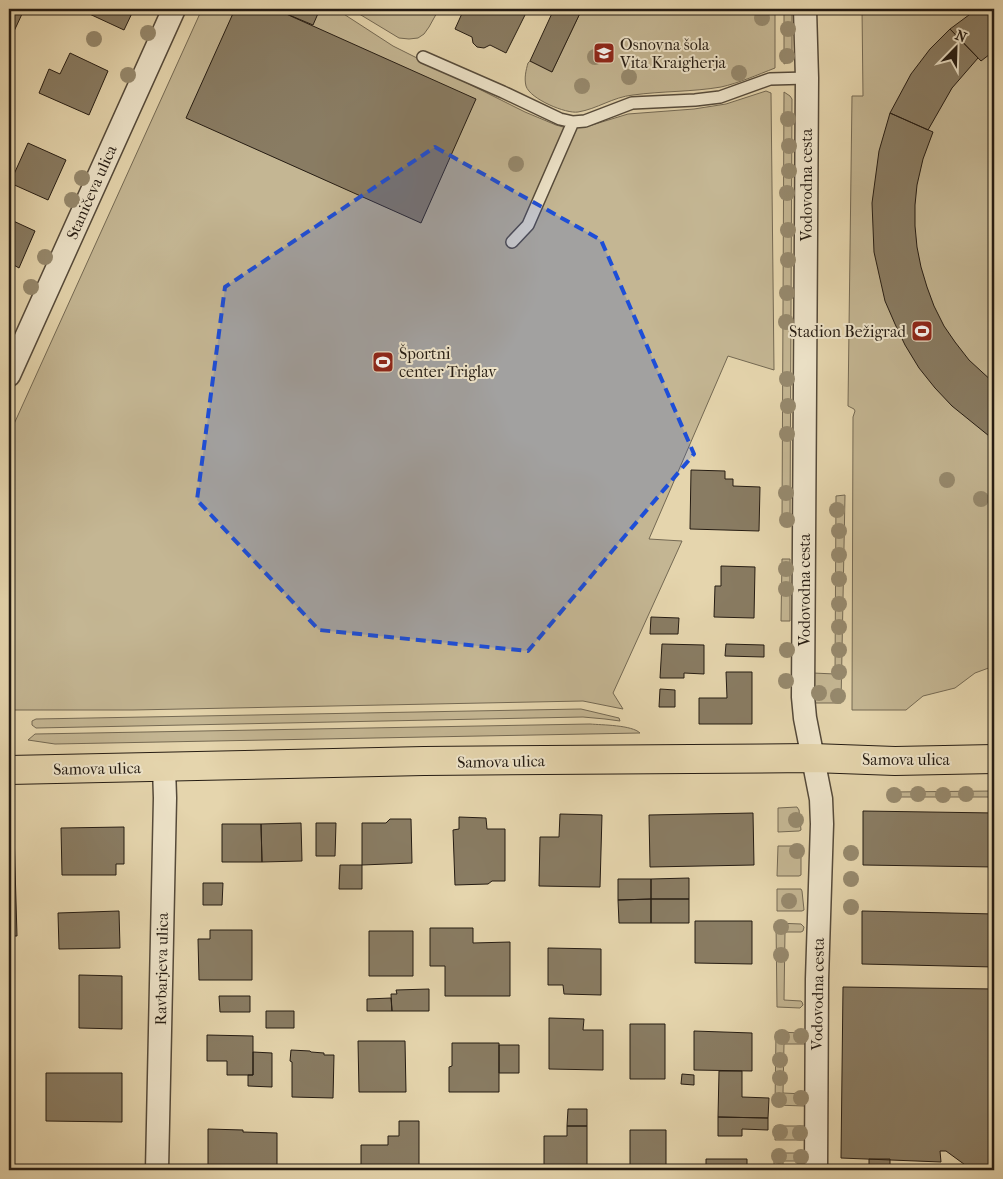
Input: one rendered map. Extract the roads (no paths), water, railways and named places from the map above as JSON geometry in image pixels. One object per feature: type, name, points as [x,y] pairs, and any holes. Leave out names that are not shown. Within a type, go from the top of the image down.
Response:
[{"type":"main road","name":"Samova ulica","points":[[9,770],[424,761],[813,758],[895,761],[994,759]]},
{"type":"street","name":"Staničeva ulica","points":[[9,375],[174,9]]},
{"type":"street","name":"Vodovodna cesta","points":[[805,9],[807,78],[803,698],[805,718],[821,799],[822,824],[816,978],[816,1170]]},
{"type":"street","name":"Ravbarjeva ulica","points":[[157,1170],[165,798],[164,767]]},
{"type":"lane","points":[[423,57],[504,92],[560,119],[574,122],[585,121],[632,103],[720,97],[770,79],[807,78]]},
{"type":"lane","points":[[512,242],[528,225],[574,122]]},
{"type":"place","name":"Osnovna šola Vita Kraigherja","points":[[604,53]]},
{"type":"place","name":"Stadion Bežigrad","points":[[922,331]]},
{"type":"place","name":"Športni center Triglav","points":[[383,362]]}]
